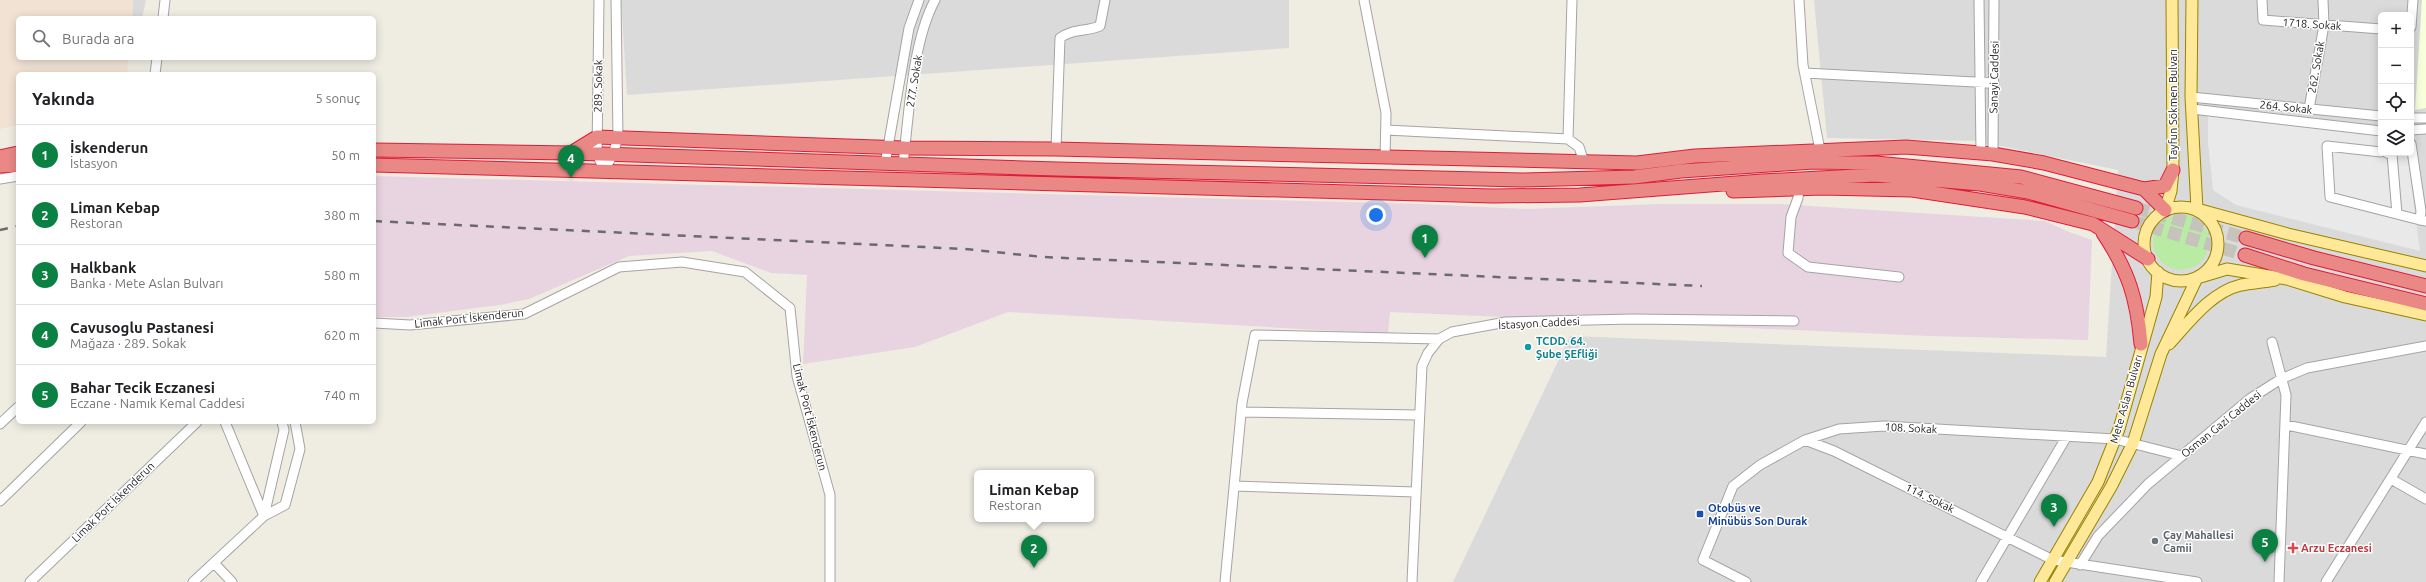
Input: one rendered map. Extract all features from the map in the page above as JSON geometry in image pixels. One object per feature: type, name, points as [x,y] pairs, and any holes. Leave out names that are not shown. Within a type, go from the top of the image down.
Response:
[{"type":"highway","points":[[571,153],[597,137],[905,148],[1056,149],[1637,163],[1695,156],[1906,147],[1987,153],[2044,163],[2144,189],[2165,186],[2173,170]]},
{"type":"highway","points":[[376,150],[571,153],[885,164],[1583,180],[1813,162],[1876,163],[2021,177],[2136,208]]},
{"type":"highway","points":[[0,157],[16,153]]},
{"type":"highway","points":[[0,166],[16,165]]},
{"type":"highway","points":[[376,166],[604,170],[1493,196],[1580,195],[1875,175],[1980,184],[2028,192],[2132,221]]},
{"type":"highway","points":[[1647,190],[1712,192],[1799,189],[1912,190],[2025,206],[2093,224],[2148,259]]},
{"type":"highway","points":[[2144,189],[2165,210]]},
{"type":"highway","points":[[2093,224],[2103,233],[2112,247],[2131,286],[2137,307],[2141,344]]},
{"type":"highway","points":[[2246,238],[2314,258],[2426,286]]},
{"type":"highway","points":[[2245,255],[2304,274],[2426,304]]},
{"type":"main road","name":"Tayfun Sökmen Bulvarı","points":[[2165,210],[2171,191],[2173,170],[2172,0]]},
{"type":"main road","name":"Tayfun Sökmen Bulvarı","points":[[2192,0],[2191,97],[2197,210]]},
{"type":"main road","points":[[2426,266],[2288,234],[2186,206],[2165,210],[2151,222],[2146,231],[2144,245],[2148,259],[2158,272],[2176,280],[2197,278],[2227,269],[2287,279],[2345,297],[2426,315]]},
{"type":"main road","points":[[2197,210],[2207,216],[2214,226],[2218,238],[2218,250],[2215,262],[2207,271],[2197,278]]},
{"type":"main road","name":"Mete Aslan Bulvarı","points":[[2040,582],[2098,482],[2115,439],[2156,296],[2158,272]]},
{"type":"main road","name":"Mete Aslan Bulvarı","points":[[2055,582],[2110,488],[2133,443],[2161,354],[2197,278]]},
{"type":"main road","points":[[2161,354],[2197,314],[2215,298],[2240,286],[2287,279]]},
{"type":"street","points":[[163,16],[165,0]]},
{"type":"street","name":"289. Sokak","points":[[599,0],[597,154],[604,170]]},
{"type":"street","points":[[604,170],[613,155],[618,137],[616,0]]},
{"type":"street","name":"277. Sokak","points":[[885,164],[909,28],[919,0]]},
{"type":"street","name":"277. Sokak","points":[[902,164],[917,58],[922,35],[935,0]]},
{"type":"street","points":[[1056,149],[1060,38],[1074,30],[1094,29],[1100,26],[1105,0]]},
{"type":"street","points":[[1364,0],[1384,98],[1386,130],[1385,158]]},
{"type":"street","points":[[1568,139],[1572,0]]},
{"type":"street","points":[[1799,0],[1805,73],[1820,150]]},
{"type":"street","name":"Sanayi Caddesi","points":[[1979,0],[1980,82],[1987,153]]},
{"type":"street","name":"Sanayi Caddesi","points":[[1987,153],[1994,83],[1994,0]]},
{"type":"street","name":"1718. Sokak","points":[[2262,0],[2263,20],[2378,28]]},
{"type":"street","name":"262. Sokak","points":[[2309,109],[2324,25],[2323,0]]},
{"type":"street","points":[[2412,12],[2413,0]]},
{"type":"street","points":[[155,72],[157,60]]},
{"type":"street","points":[[1805,73],[1994,83]]},
{"type":"street","name":"264. Sokak","points":[[2191,97],[2378,116]]},
{"type":"street","name":"264. Sokak","points":[[2192,109],[2378,131]]},
{"type":"street","points":[[2414,118],[2426,118]]},
{"type":"street","points":[[2414,130],[2426,129]]},
{"type":"street","points":[[1386,130],[1568,139],[1579,147],[1584,162]]},
{"type":"street","points":[[2378,152],[2327,146],[2330,197],[2423,221],[2421,210],[2422,192],[2414,156]]},
{"type":"street","points":[[2392,156],[2397,214]]},
{"type":"street","points":[[0,179],[16,176]]},
{"type":"street","points":[[0,179],[16,180]]},
{"type":"street","points":[[1799,189],[1798,198],[1791,217],[1788,253],[1808,267],[1899,277]]},
{"type":"street","name":"Limak Port İskenderun","points":[[376,323],[410,325],[524,314],[619,267],[682,262],[745,272],[790,308],[797,376],[830,495],[830,582]]},
{"type":"street","name":"İstasyon Caddesi","points":[[1412,582],[1418,415],[1422,366],[1428,353],[1439,339],[1452,332],[1506,322],[1633,320],[1794,321]]},
{"type":"street","points":[[1225,582],[1241,412],[1255,335],[1439,339]]},
{"type":"street","points":[[2272,342],[2286,394],[2279,582]]},
{"type":"street","name":"Osman Gazi Caddesi","points":[[2080,565],[2098,536],[2148,484],[2251,398],[2281,378],[2307,368],[2426,346]]},
{"type":"street","points":[[0,424],[16,409]]},
{"type":"street","points":[[1241,412],[1418,415]]},
{"type":"street","points":[[2326,582],[2426,422]]},
{"type":"street","points":[[0,501],[79,424]]},
{"type":"street","name":"Limak Port İskenderun","points":[[30,582],[195,424]]},
{"type":"street","points":[[226,424],[264,516]]},
{"type":"street","points":[[264,516],[284,430],[282,424]]},
{"type":"street","points":[[193,582],[264,516],[285,505],[300,448],[295,424]]},
{"type":"street","points":[[2286,425],[2426,454]]},
{"type":"street","name":"108. Sokak","points":[[1746,582],[1703,560],[1733,486],[1760,465],[1805,440],[1839,429],[1884,426],[2115,439],[2182,456]]},
{"type":"street","points":[[1981,582],[2067,436]]},
{"type":"street","name":"114. Sokak","points":[[1805,440],[1834,451],[2053,560],[2197,582]]},
{"type":"street","points":[[2391,479],[2426,499]]},
{"type":"street","points":[[1234,486],[1415,492]]},
{"type":"street","points":[[214,563],[232,582]]},
{"type":"shaded area","points":[[0,0],[133,0],[132,16],[16,16],[16,60],[128,60],[127,72],[16,72],[16,125],[0,129]]},
{"type":"shaded area","points":[[133,0],[146,0],[142,16],[132,16]]},
{"type":"shaded area","points":[[621,0],[1289,0],[1289,48],[627,95]]},
{"type":"shaded area","points":[[1814,0],[2426,0],[2426,582],[1453,582],[1570,336],[2106,357],[2118,170],[1976,141],[1827,138]]},
{"type":"shaded area","points":[[2422,0],[2426,0],[2426,108],[2415,110]]},
{"type":"shaded area","points":[[2208,113],[2378,133],[2378,156],[2407,156],[2420,251],[2236,205],[2213,190],[2208,143]]},
{"type":"shaded area","points":[[376,176],[1423,204],[1525,209],[1661,204],[1779,204],[2045,221],[2069,232],[2092,240],[2088,340],[1928,336],[1390,312],[1388,334],[1008,312],[915,347],[803,364],[807,275],[771,273],[712,251],[629,256],[529,299],[500,305],[406,317],[376,317]]},
{"type":"green space","points":[[2175,214],[2187,214],[2201,222],[2209,236],[2207,253],[2201,262],[2187,270],[2175,270],[2165,265],[2158,258],[2153,248],[2153,236],[2158,226],[2165,219]]},
{"type":"tunnel","points":[[2136,208],[2246,238]]},
{"type":"tunnel","points":[[2132,221],[2245,255]]},
{"type":"railway","points":[[376,221],[965,249],[1043,257],[1702,286]]},
{"type":"railway","points":[[0,230],[16,226]]},
{"type":"place","name":"Cavusoglu Pastanesi","points":[[571,178]]},
{"type":"place","name":"İskenderun","points":[[1425,258]]},
{"type":"place","name":"TCDD. 64. Şube ŞEfliği","points":[[1528,347]]},
{"type":"place","name":"Otobüs ve Minübüs Son Durak","points":[[1700,514]]},
{"type":"place","name":"Halkbank","points":[[2054,527]]},
{"type":"place","name":"Çay Mahallesi Camii","points":[[2155,541]]},
{"type":"place","name":"Arzu Eczanesi","points":[[2293,548]]},
{"type":"place","name":"Bahar Tecik Eczanesi","points":[[2265,562]]},
{"type":"place","name":"Liman Kebap","points":[[1034,568]]}]
